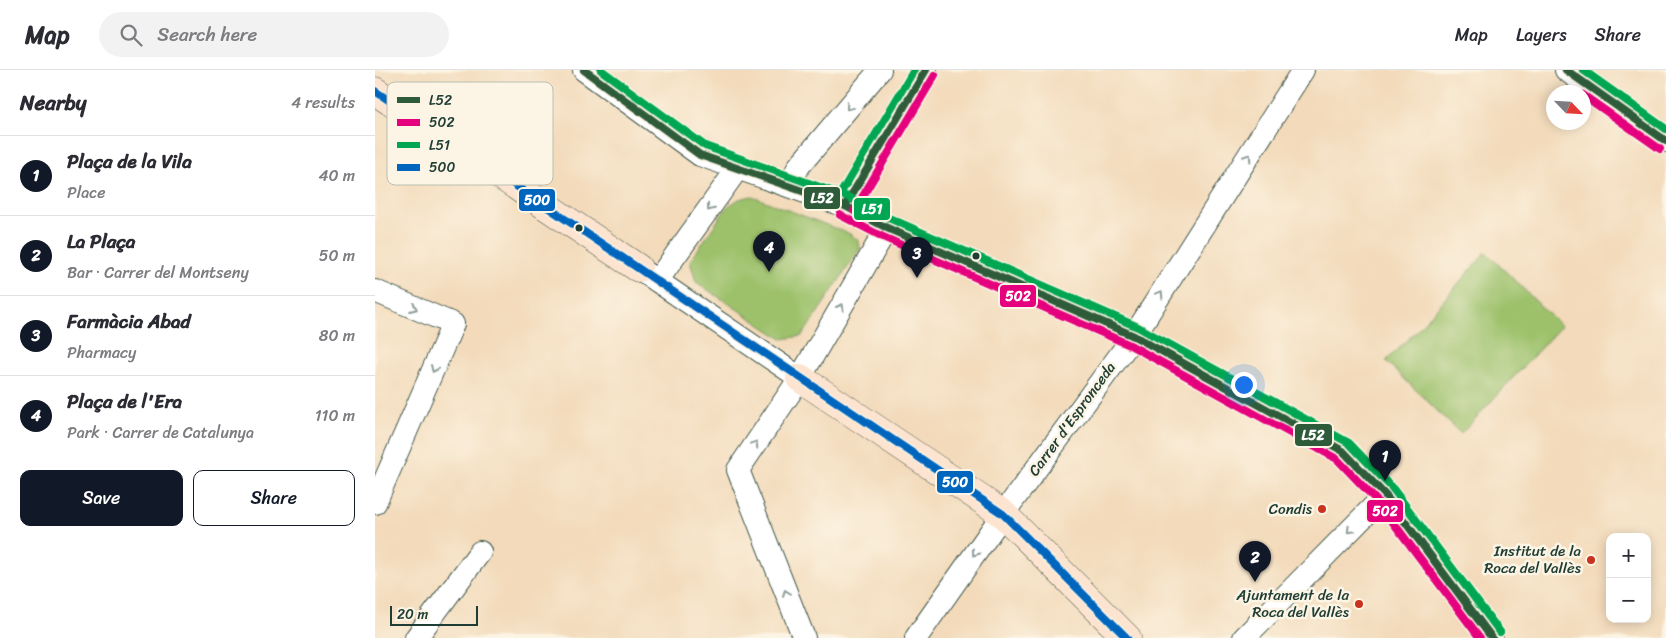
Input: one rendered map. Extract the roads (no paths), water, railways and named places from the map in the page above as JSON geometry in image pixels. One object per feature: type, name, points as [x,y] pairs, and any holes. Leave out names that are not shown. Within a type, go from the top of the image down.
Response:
[{"type":"street","points":[[584,70],[700,155],[845,206],[887,228],[1134,336],[1343,451],[1385,495],[1492,638]]},
{"type":"street","points":[[789,186],[799,166],[880,70]]},
{"type":"street","points":[[845,206],[926,70]]},
{"type":"street","name":"Carrer d'Espronceda","points":[[916,638],[1003,514],[1134,336],[1303,70]]},
{"type":"street","points":[[1566,70],[1666,140]]},
{"type":"street","points":[[375,91],[387,99]]},
{"type":"street","points":[[648,275],[738,168]]},
{"type":"street","points":[[514,185],[1003,514],[1127,638]]},
{"type":"street","points":[[804,638],[738,470],[800,378],[887,228]]},
{"type":"street","points":[[375,291],[453,324],[375,504]]},
{"type":"street","points":[[1244,638],[1385,495]]},
{"type":"street","points":[[415,638],[480,552]]},
{"type":"place","name":"Plaça de l'Era","points":[[769,272]]},
{"type":"place","name":"Farmàcia Abad","points":[[917,278]]},
{"type":"place","name":"Plaça de la Vila","points":[[1385,481]]},
{"type":"place","name":"Condis","points":[[1322,509]]},
{"type":"place","name":"Institut de la Roca del Vallès","points":[[1591,560]]},
{"type":"place","name":"La Plaça","points":[[1255,582]]},
{"type":"place","name":"Ajuntament de la Roca del Vallès","points":[[1359,604]]}]
